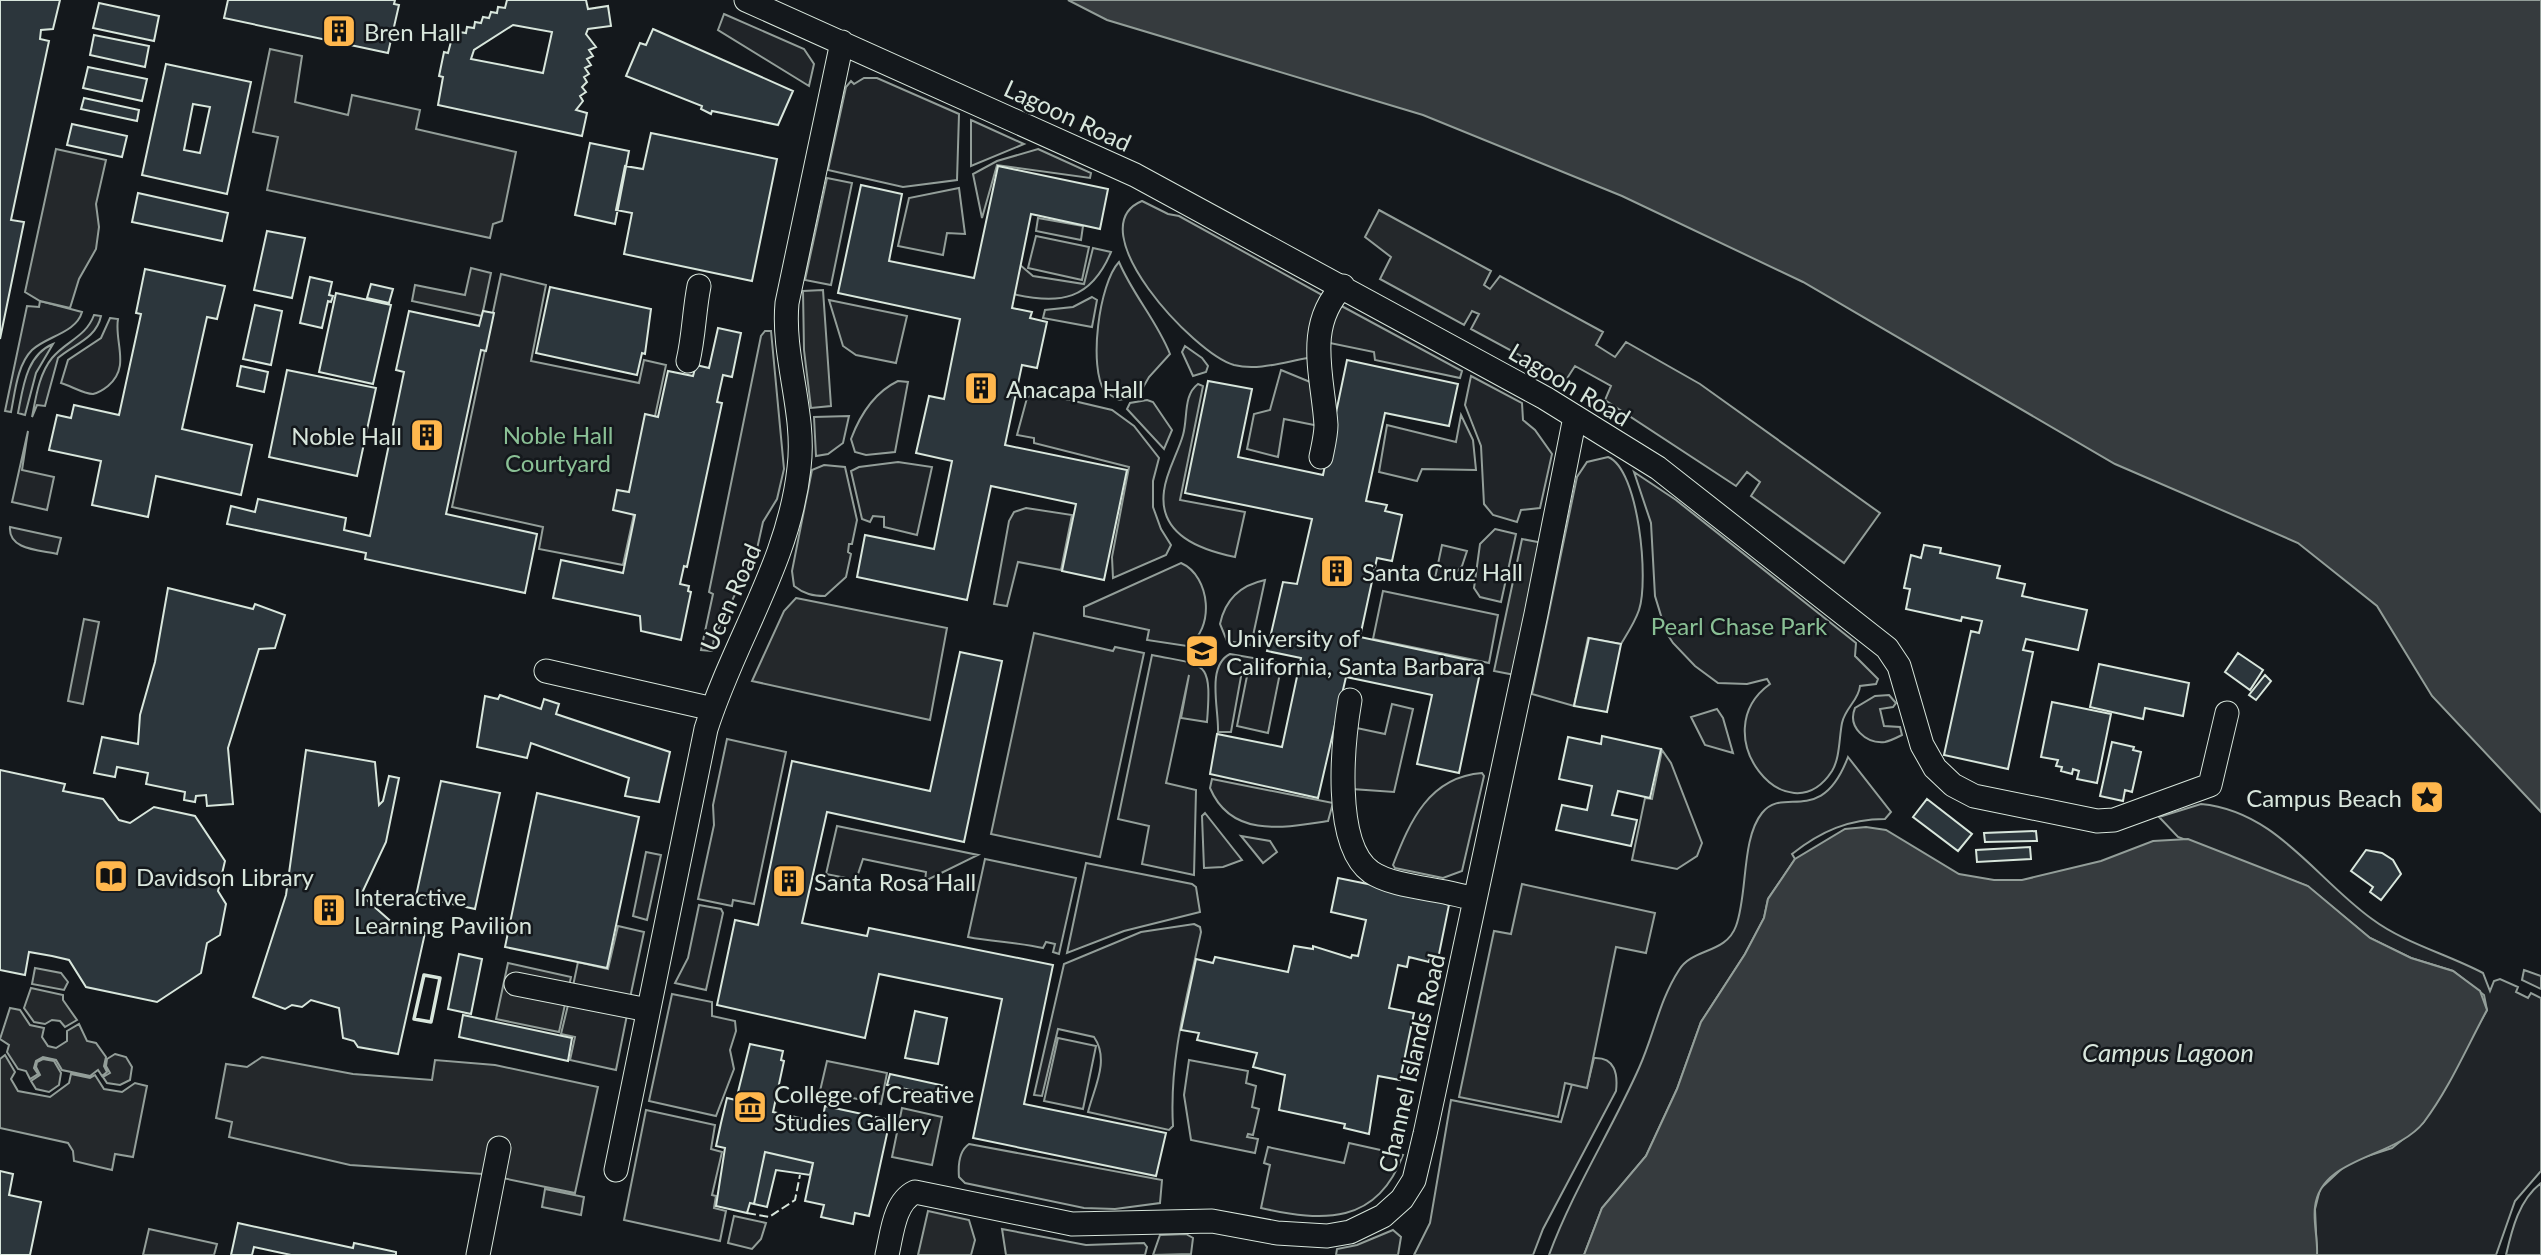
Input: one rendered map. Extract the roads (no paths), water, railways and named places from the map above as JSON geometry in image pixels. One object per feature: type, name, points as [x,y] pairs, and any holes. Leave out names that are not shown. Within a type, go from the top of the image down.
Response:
[{"type":"street","name":"Lagoon Road","points":[[746,0],[1135,175],[1343,286],[1575,417],[1658,468],[1886,649],[1902,674],[1922,745],[1935,768],[1953,785],[1974,796],[2075,818],[2115,820],[2210,785],[2227,713]]},
{"type":"street","name":"Ucen Road","points":[[616,1170],[713,709],[726,672],[774,569],[797,488],[800,445],[786,314],[842,42]]},
{"type":"street","points":[[688,361],[696,324],[695,306],[699,286]]},
{"type":"street","points":[[1321,457],[1326,428],[1317,359],[1318,334],[1333,296],[1343,286]]},
{"type":"street","name":"Channel Islands Road","points":[[887,1255],[900,1204],[906,1196],[915,1192],[1072,1224],[1212,1221],[1303,1235],[1350,1232],[1383,1216],[1402,1199],[1414,1180],[1442,1059],[1575,417]]},
{"type":"street","points":[[546,671],[713,709]]},
{"type":"street","points":[[1350,700],[1342,747],[1342,788],[1347,821],[1360,862],[1381,877],[1475,900]]},
{"type":"street","points":[[516,984],[648,1010]]},
{"type":"street","points":[[478,1255],[499,1148]]},
{"type":"water","points":[[1068,0],[2541,0],[2541,812],[2432,696],[2377,606],[2298,543],[2115,464],[1803,282],[1622,196],[1423,115],[1107,20]]},
{"type":"water","name":"Campus Lagoon","points":[[1866,827],[1886,830],[1959,874],[1994,880],[2022,880],[2101,861],[2153,841],[2188,839],[2308,886],[2370,938],[2411,958],[2453,971],[2480,991],[2487,1010],[2450,1082],[2424,1122],[2396,1144],[2344,1167],[2330,1177],[2320,1190],[2315,1207],[2317,1255],[1584,1255],[1602,1208],[1646,1156],[1677,1089],[1701,1022],[1745,954],[1764,918],[1768,899],[1795,859],[1845,829]]},
{"type":"place","name":"Bren Hall","points":[[339,31]]},
{"type":"place","name":"Anacapa Hall","points":[[981,388]]},
{"type":"place","name":"Noble Hall","points":[[427,435]]},
{"type":"place","name":"Santa Cruz Hall","points":[[1337,571]]},
{"type":"place","name":"University of California, Santa Barbara","points":[[1202,651]]},
{"type":"place","name":"Campus Beach","points":[[2427,797]]},
{"type":"place","name":"Davidson Library","points":[[111,876]]},
{"type":"place","name":"Santa Rosa Hall","points":[[789,881]]},
{"type":"place","name":"Interactive Learning Pavilion","points":[[329,910]]},
{"type":"place","name":"College of Creative Studies Gallery","points":[[750,1107]]},
{"type":"park label","name":"Noble Hall Courtyard","points":[[558,448]]},
{"type":"park label","name":"Pearl Chase Park","points":[[1739,625]]}]
